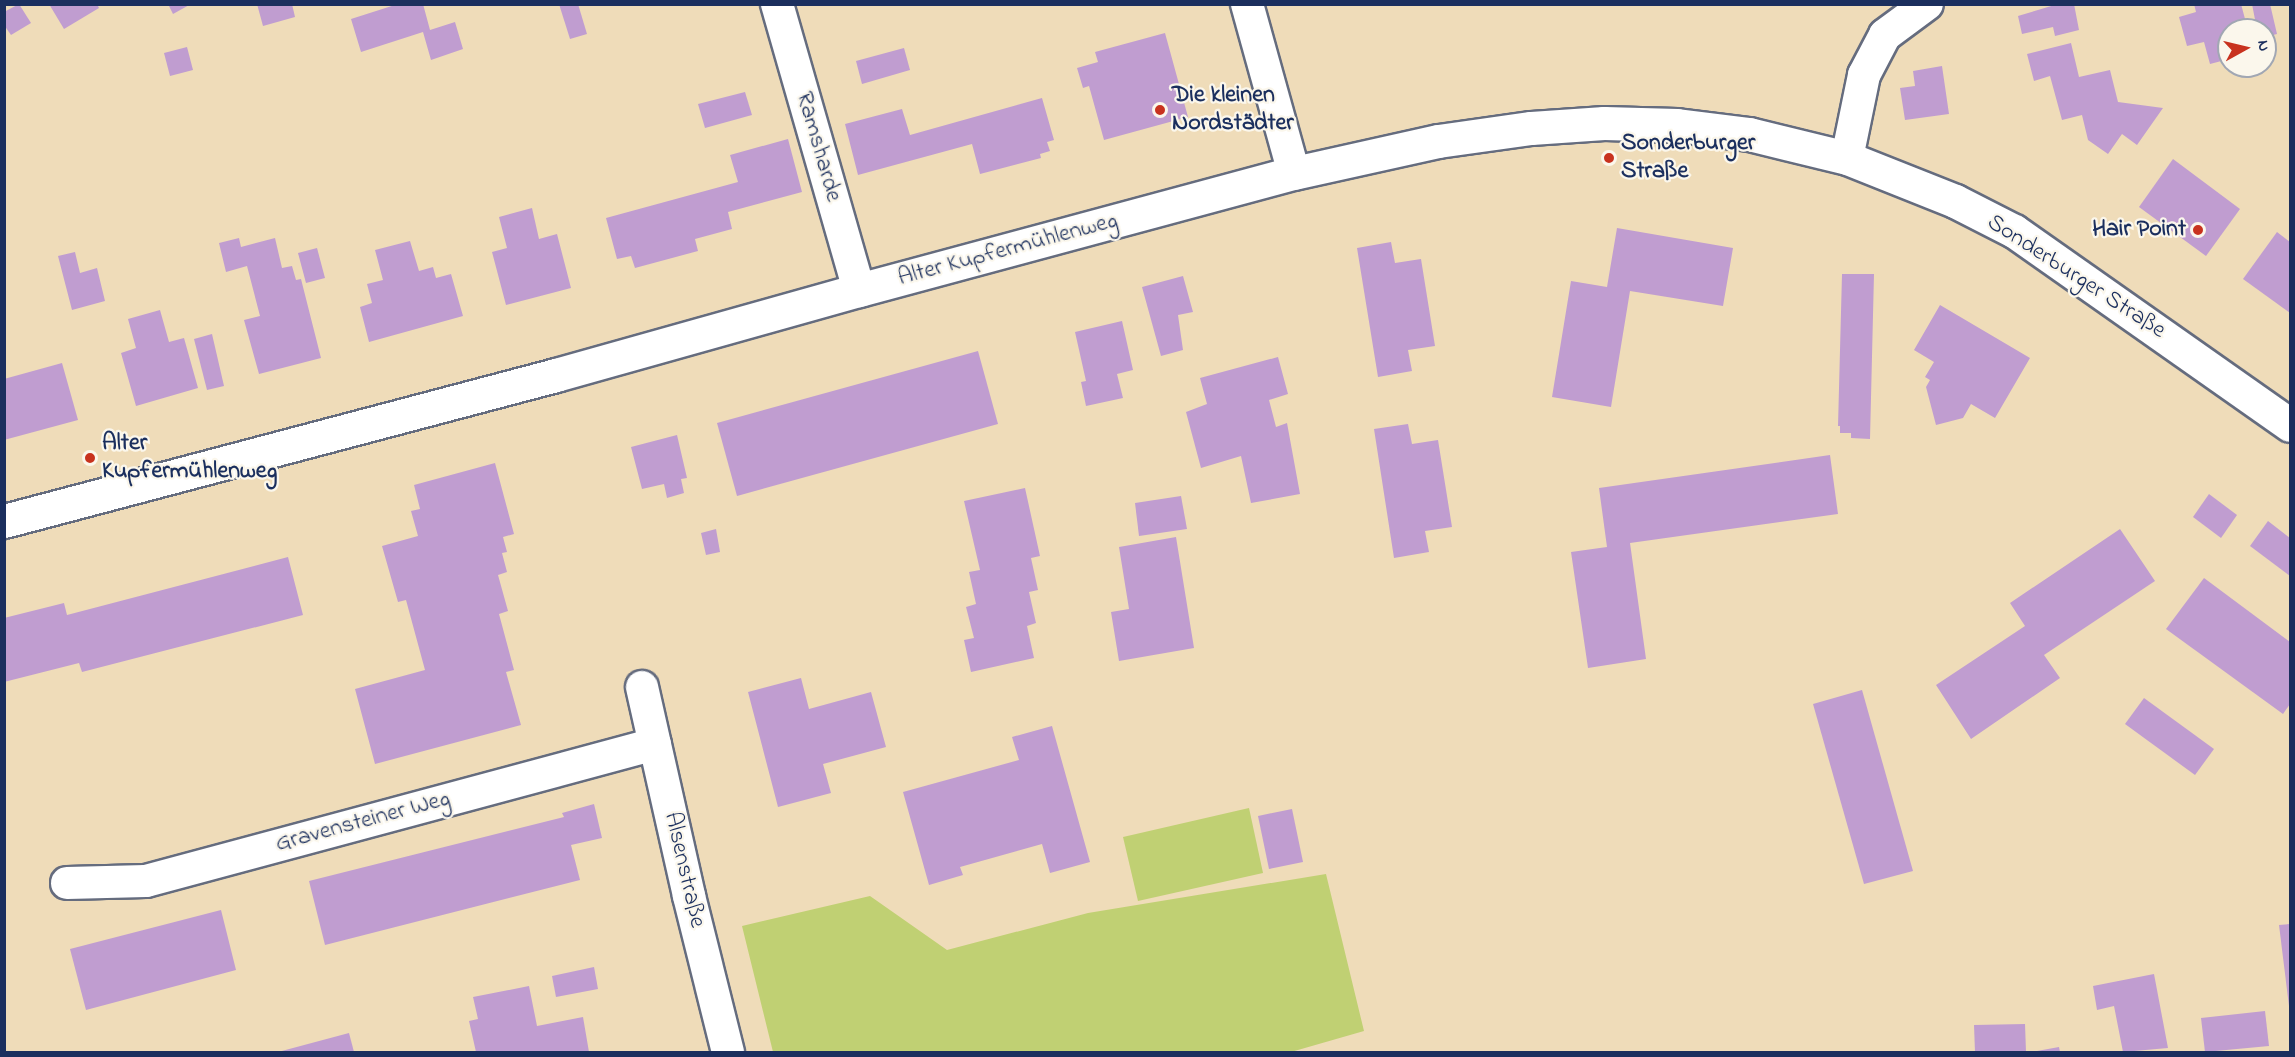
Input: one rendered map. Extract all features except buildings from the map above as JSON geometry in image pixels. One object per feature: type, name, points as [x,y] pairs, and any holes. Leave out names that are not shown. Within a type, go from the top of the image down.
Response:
[{"type":"street","name":"Ramsharde","points":[[777,4],[859,290]]},
{"type":"street","points":[[1247,4],[1294,173]]},
{"type":"street","points":[[1847,158],[1864,75],[1885,35],[1928,4]]},
{"type":"street","name":"Alter Kupfermühlenweg","points":[[4,521],[556,375],[859,290],[1294,173],[1438,141],[1531,128],[1604,123],[1677,125],[1749,134],[1847,158]]},
{"type":"street","name":"Sonderburger Straße","points":[[1847,158],[1955,201],[2014,231],[2290,425]]},
{"type":"street","name":"Alsenstraße","points":[[642,687],[689,896],[728,1053]]},
{"type":"street","name":"Gravensteiner Weg","points":[[67,883],[146,880],[655,744]]},
{"type":"green space","points":[[1249,808],[1263,873],[1138,901],[1123,837]]},
{"type":"green space","points":[[1326,874],[1364,1031],[1291,1052],[773,1052],[742,926],[870,896],[947,950],[1088,913]]},
{"type":"place","name":"Die kleinen Nordstädter","points":[[1160,110]]},
{"type":"place","name":"Sonderburger Straße","points":[[1609,158]]},
{"type":"place","name":"Hair Point","points":[[2198,230]]},
{"type":"place","name":"Alter Kupfermühlenweg","points":[[90,458]]}]
